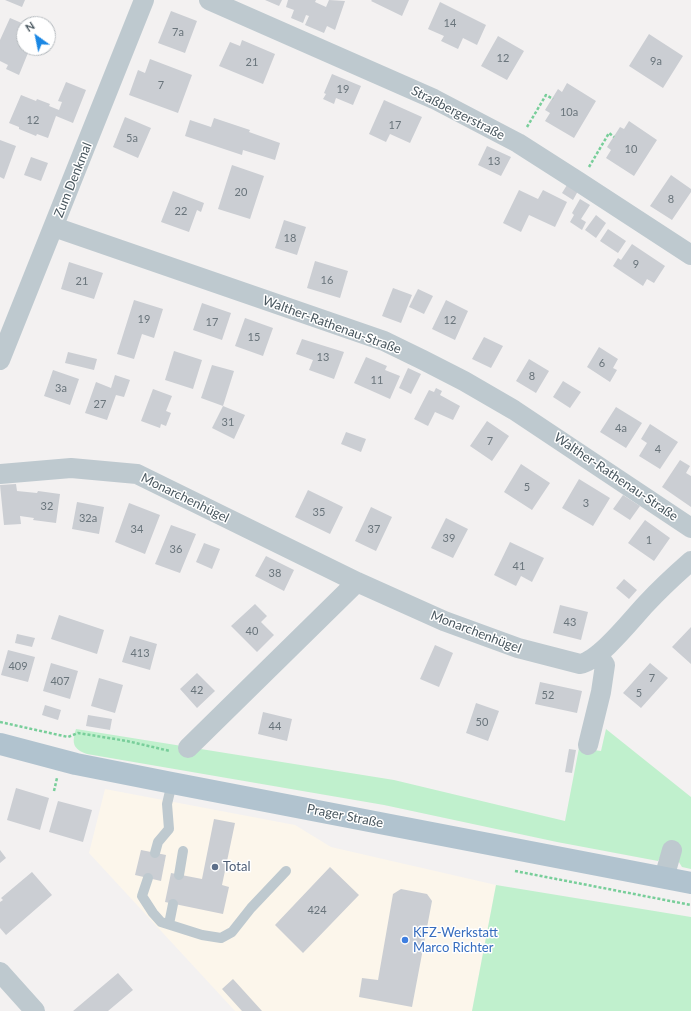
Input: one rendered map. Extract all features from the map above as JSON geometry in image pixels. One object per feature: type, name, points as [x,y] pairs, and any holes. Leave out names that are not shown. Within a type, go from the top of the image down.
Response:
[{"type":"main road","name":"Prager Straße","points":[[0,744],[76,764],[691,884]]},
{"type":"street","name":"Zum Denkmal","points":[[0,360],[144,0]]},
{"type":"street","name":"Straßbergerstraße","points":[[209,0],[434,99],[518,143],[691,255]]},
{"type":"street","name":"Walther-Rathenau-Straße","points":[[54,227],[384,341],[464,381],[514,410],[691,528]]},
{"type":"street","name":"Monarchenhügel","points":[[0,474],[71,468],[137,474],[357,582],[444,621],[518,648],[580,664],[586,663],[598,655],[646,604],[691,562]]},
{"type":"street","points":[[188,748],[357,582]]},
{"type":"street","points":[[588,746],[601,692],[605,665],[598,655]]},
{"type":"street","points":[[664,878],[672,850]]},
{"type":"street","points":[[0,972],[35,1011]]},
{"type":"lane","points":[[155,852],[158,842],[169,830],[167,804],[172,783]]},
{"type":"lane","points":[[179,875],[183,850]]},
{"type":"lane","points":[[148,878],[142,896],[161,922],[202,936],[221,938],[232,932],[251,908],[286,871]]},
{"type":"lane","points":[[169,924],[173,904]]},
{"type":"path","points":[[518,143],[546,95],[553,99]]},
{"type":"path","points":[[579,182],[609,133],[614,136]]},
{"type":"path","points":[[0,722],[68,737],[78,733],[127,741],[168,751],[188,748]]},
{"type":"path","points":[[54,791],[58,774]]},
{"type":"shaded area","points":[[105,789],[295,825],[331,847],[496,885],[472,1011],[235,1011],[89,853]]},
{"type":"green space","points":[[76,729],[394,780],[565,821],[579,748],[601,751],[606,729],[691,797],[691,869],[682,867],[677,859],[666,848],[658,861],[557,842],[384,805],[87,754],[78,750],[74,744]]},
{"type":"green space","points":[[496,885],[691,917],[691,1011],[472,1011]]},
{"type":"building","points":[[5,0],[25,0],[22,7]]},
{"type":"building","points":[[265,0],[282,0],[279,6]]},
{"type":"building","points":[[288,0],[316,0],[315,2],[326,7],[329,0],[345,1],[335,30],[327,26],[324,33],[305,25],[309,16],[306,15],[303,23],[291,18],[294,10],[286,7]]},
{"type":"building","points":[[409,0],[402,16],[371,1]]},
{"type":"building","points":[[440,2],[486,25],[477,45],[463,38],[458,49],[441,41],[444,36],[428,29]]},
{"type":"building","points":[[171,11],[197,21],[185,53],[158,43]]},
{"type":"building","points":[[10,18],[16,21],[16,56],[27,56],[19,75],[6,69],[8,65],[0,61],[0,40]]},
{"type":"building","points":[[649,34],[683,56],[663,88],[629,66]]},
{"type":"building","points":[[498,36],[524,51],[507,80],[481,66]]},
{"type":"building","points":[[242,40],[275,54],[263,84],[219,66],[230,42],[240,46]]},
{"type":"building","points":[[150,59],[192,75],[178,113],[129,95],[138,70],[145,73]]},
{"type":"building","points":[[332,74],[361,86],[353,105],[336,98],[334,104],[323,99]]},
{"type":"building","points":[[66,82],[86,90],[73,123],[56,116],[48,138],[37,134],[36,136],[9,123],[21,95],[36,101],[37,99],[50,104],[49,106],[59,110],[62,102],[58,101]]},
{"type":"building","points":[[567,83],[596,101],[574,138],[545,121],[550,113],[545,110],[558,89],[562,92]]},
{"type":"building","points":[[384,100],[422,117],[410,143],[390,134],[386,142],[369,134]]},
{"type":"building","points":[[125,117],[151,128],[138,158],[113,147]]},
{"type":"building","points":[[214,118],[250,130],[249,132],[280,143],[275,160],[243,150],[242,155],[185,136],[190,120],[211,127]]},
{"type":"building","points":[[629,121],[657,140],[634,176],[606,158],[611,150],[607,147],[620,127],[624,129]]},
{"type":"building","points":[[0,140],[16,146],[4,179],[0,177]]},
{"type":"building","points":[[487,146],[511,157],[501,176],[478,165]]},
{"type":"building","points":[[31,157],[48,163],[41,181],[24,175]]},
{"type":"building","points":[[232,165],[264,176],[250,219],[218,209]]},
{"type":"building","points":[[671,175],[691,189],[691,192],[672,220],[650,206]]},
{"type":"building","points":[[567,185],[578,191],[573,200],[562,193]]},
{"type":"building","points":[[519,190],[538,199],[543,190],[567,202],[555,227],[529,215],[521,232],[503,223]]},
{"type":"building","points":[[173,191],[204,203],[201,212],[197,210],[189,232],[161,222]]},
{"type":"building","points":[[580,199],[590,205],[581,219],[586,222],[582,230],[570,222],[574,215],[572,213]]},
{"type":"building","points":[[596,215],[606,223],[596,238],[585,230]]},
{"type":"building","points":[[284,220],[306,227],[297,255],[275,248]]},
{"type":"building","points":[[608,229],[626,241],[618,253],[600,241]]},
{"type":"building","points":[[632,244],[665,266],[654,283],[647,279],[643,286],[613,266],[618,258],[621,260]]},
{"type":"building","points":[[315,261],[348,271],[340,298],[307,288]]},
{"type":"building","points":[[69,262],[103,273],[94,299],[61,289]]},
{"type":"building","points":[[393,288],[412,295],[401,323],[382,316]]},
{"type":"building","points":[[418,289],[433,296],[424,314],[409,307]]},
{"type":"building","points":[[134,300],[163,309],[154,338],[142,334],[134,359],[117,354]]},
{"type":"building","points":[[446,300],[468,311],[455,340],[432,329]]},
{"type":"building","points":[[202,303],[231,313],[222,340],[193,330]]},
{"type":"building","points":[[245,318],[273,328],[263,356],[235,346]]},
{"type":"building","points":[[484,337],[503,346],[491,368],[472,359]]},
{"type":"building","points":[[302,339],[344,352],[334,379],[309,370],[313,360],[296,354]]},
{"type":"building","points":[[599,347],[618,359],[613,368],[617,370],[610,382],[587,367]]},
{"type":"building","points":[[174,351],[202,360],[193,389],[165,380]]},
{"type":"building","points":[[68,352],[97,359],[94,370],[65,363]]},
{"type":"building","points":[[366,357],[387,366],[385,370],[400,376],[390,399],[354,383]]},
{"type":"building","points":[[529,359],[549,371],[536,393],[516,381]]},
{"type":"building","points":[[212,365],[234,371],[223,406],[201,398]]},
{"type":"building","points":[[408,368],[421,374],[411,394],[399,388]]},
{"type":"building","points":[[53,370],[79,379],[70,405],[44,396]]},
{"type":"building","points":[[115,375],[130,380],[124,397],[116,395],[107,420],[85,413],[96,382],[111,388]]},
{"type":"building","points":[[563,381],[581,392],[570,408],[553,397]]},
{"type":"building","points":[[436,388],[442,391],[440,395],[460,406],[453,420],[435,412],[428,426],[414,419],[429,390],[434,392]]},
{"type":"building","points":[[153,389],[172,396],[166,411],[171,413],[166,426],[161,424],[160,428],[141,421]]},
{"type":"building","points":[[223,406],[245,415],[234,439],[212,428]]},
{"type":"building","points":[[616,407],[642,423],[626,448],[600,432]]},
{"type":"building","points":[[487,421],[509,436],[492,461],[470,446]]},
{"type":"building","points":[[650,424],[678,442],[660,469],[639,456],[647,443],[641,439]]},
{"type":"building","points":[[346,432],[366,439],[361,452],[341,444]]},
{"type":"building","points":[[680,460],[690,466],[686,473],[691,476],[691,507],[662,487]]},
{"type":"building","points":[[521,464],[550,483],[532,510],[504,492]]},
{"type":"building","points":[[579,479],[610,498],[593,526],[562,508]]},
{"type":"building","points":[[16,484],[17,491],[37,493],[38,491],[60,494],[56,523],[33,520],[34,518],[20,516],[21,524],[4,525],[0,485]]},
{"type":"building","points":[[308,490],[343,507],[330,534],[295,517]]},
{"type":"building","points":[[623,495],[640,506],[630,520],[613,509]]},
{"type":"building","points":[[77,502],[104,507],[99,534],[72,529]]},
{"type":"building","points":[[129,503],[160,515],[145,554],[115,542]]},
{"type":"building","points":[[371,507],[392,517],[376,551],[355,541]]},
{"type":"building","points":[[446,518],[468,529],[453,558],[431,548]]},
{"type":"building","points":[[645,520],[670,538],[654,561],[628,543]]},
{"type":"building","points":[[171,525],[196,534],[180,573],[155,564]]},
{"type":"building","points":[[510,542],[544,558],[532,582],[521,576],[516,586],[494,575]]},
{"type":"building","points":[[204,543],[220,549],[212,569],[196,562]]},
{"type":"building","points":[[266,556],[294,570],[284,591],[255,576]]},
{"type":"building","points":[[624,579],[637,590],[629,599],[616,588]]},
{"type":"building","points":[[255,604],[267,616],[261,622],[274,635],[257,652],[231,626]]},
{"type":"building","points":[[560,605],[588,612],[581,640],[553,633]]},
{"type":"building","points":[[59,615],[104,630],[97,654],[51,639]]},
{"type":"building","points":[[691,627],[691,664],[672,647]]},
{"type":"building","points":[[17,634],[35,638],[32,647],[15,643]]},
{"type":"building","points":[[130,636],[157,644],[150,670],[122,662]]},
{"type":"building","points":[[435,645],[453,653],[439,687],[420,679]]},
{"type":"building","points":[[8,650],[35,657],[28,682],[1,675]]},
{"type":"building","points":[[51,663],[78,671],[70,699],[43,691]]},
{"type":"building","points":[[650,663],[668,678],[641,708],[623,693]]},
{"type":"building","points":[[197,673],[215,691],[197,708],[180,689]]},
{"type":"building","points":[[99,678],[123,685],[115,713],[91,706]]},
{"type":"building","points":[[540,682],[582,691],[577,713],[535,704]]},
{"type":"building","points":[[476,703],[499,711],[488,741],[466,733]]},
{"type":"building","points":[[45,705],[61,710],[58,720],[42,715]]},
{"type":"building","points":[[263,712],[292,719],[287,741],[258,734]]},
{"type":"building","points":[[88,715],[112,719],[110,730],[86,726]]},
{"type":"building","points":[[569,749],[576,750],[572,773],[565,772]]},
{"type":"building","points":[[16,788],[49,798],[40,830],[7,820]]},
{"type":"building","points":[[58,801],[92,810],[83,842],[49,832]]},
{"type":"building","name":"Total","points":[[214,819],[235,823],[222,885],[229,887],[223,914],[165,902],[171,873],[202,879]]},
{"type":"building","points":[[0,850],[6,858],[0,863]]},
{"type":"building","points":[[141,850],[166,855],[161,881],[135,875]]},
{"type":"building","points":[[330,867],[359,895],[303,953],[275,925]]},
{"type":"building","points":[[32,872],[52,895],[6,935],[0,928],[0,902],[3,900],[1,898]]},
{"type":"building","name":"KFZ-Werkstatt Marco Richter","points":[[401,889],[427,894],[432,901],[412,1007],[359,997],[362,978],[378,980],[393,894]]},
{"type":"building","points":[[118,973],[133,990],[108,1011],[73,1011]]},
{"type":"building","points":[[233,979],[262,1011],[242,1011],[222,989]]},
{"type":"place","name":"Total","points":[[215,867]]},
{"type":"place","name":"KFZ-Werkstatt Marco Richter","points":[[405,940]]}]
